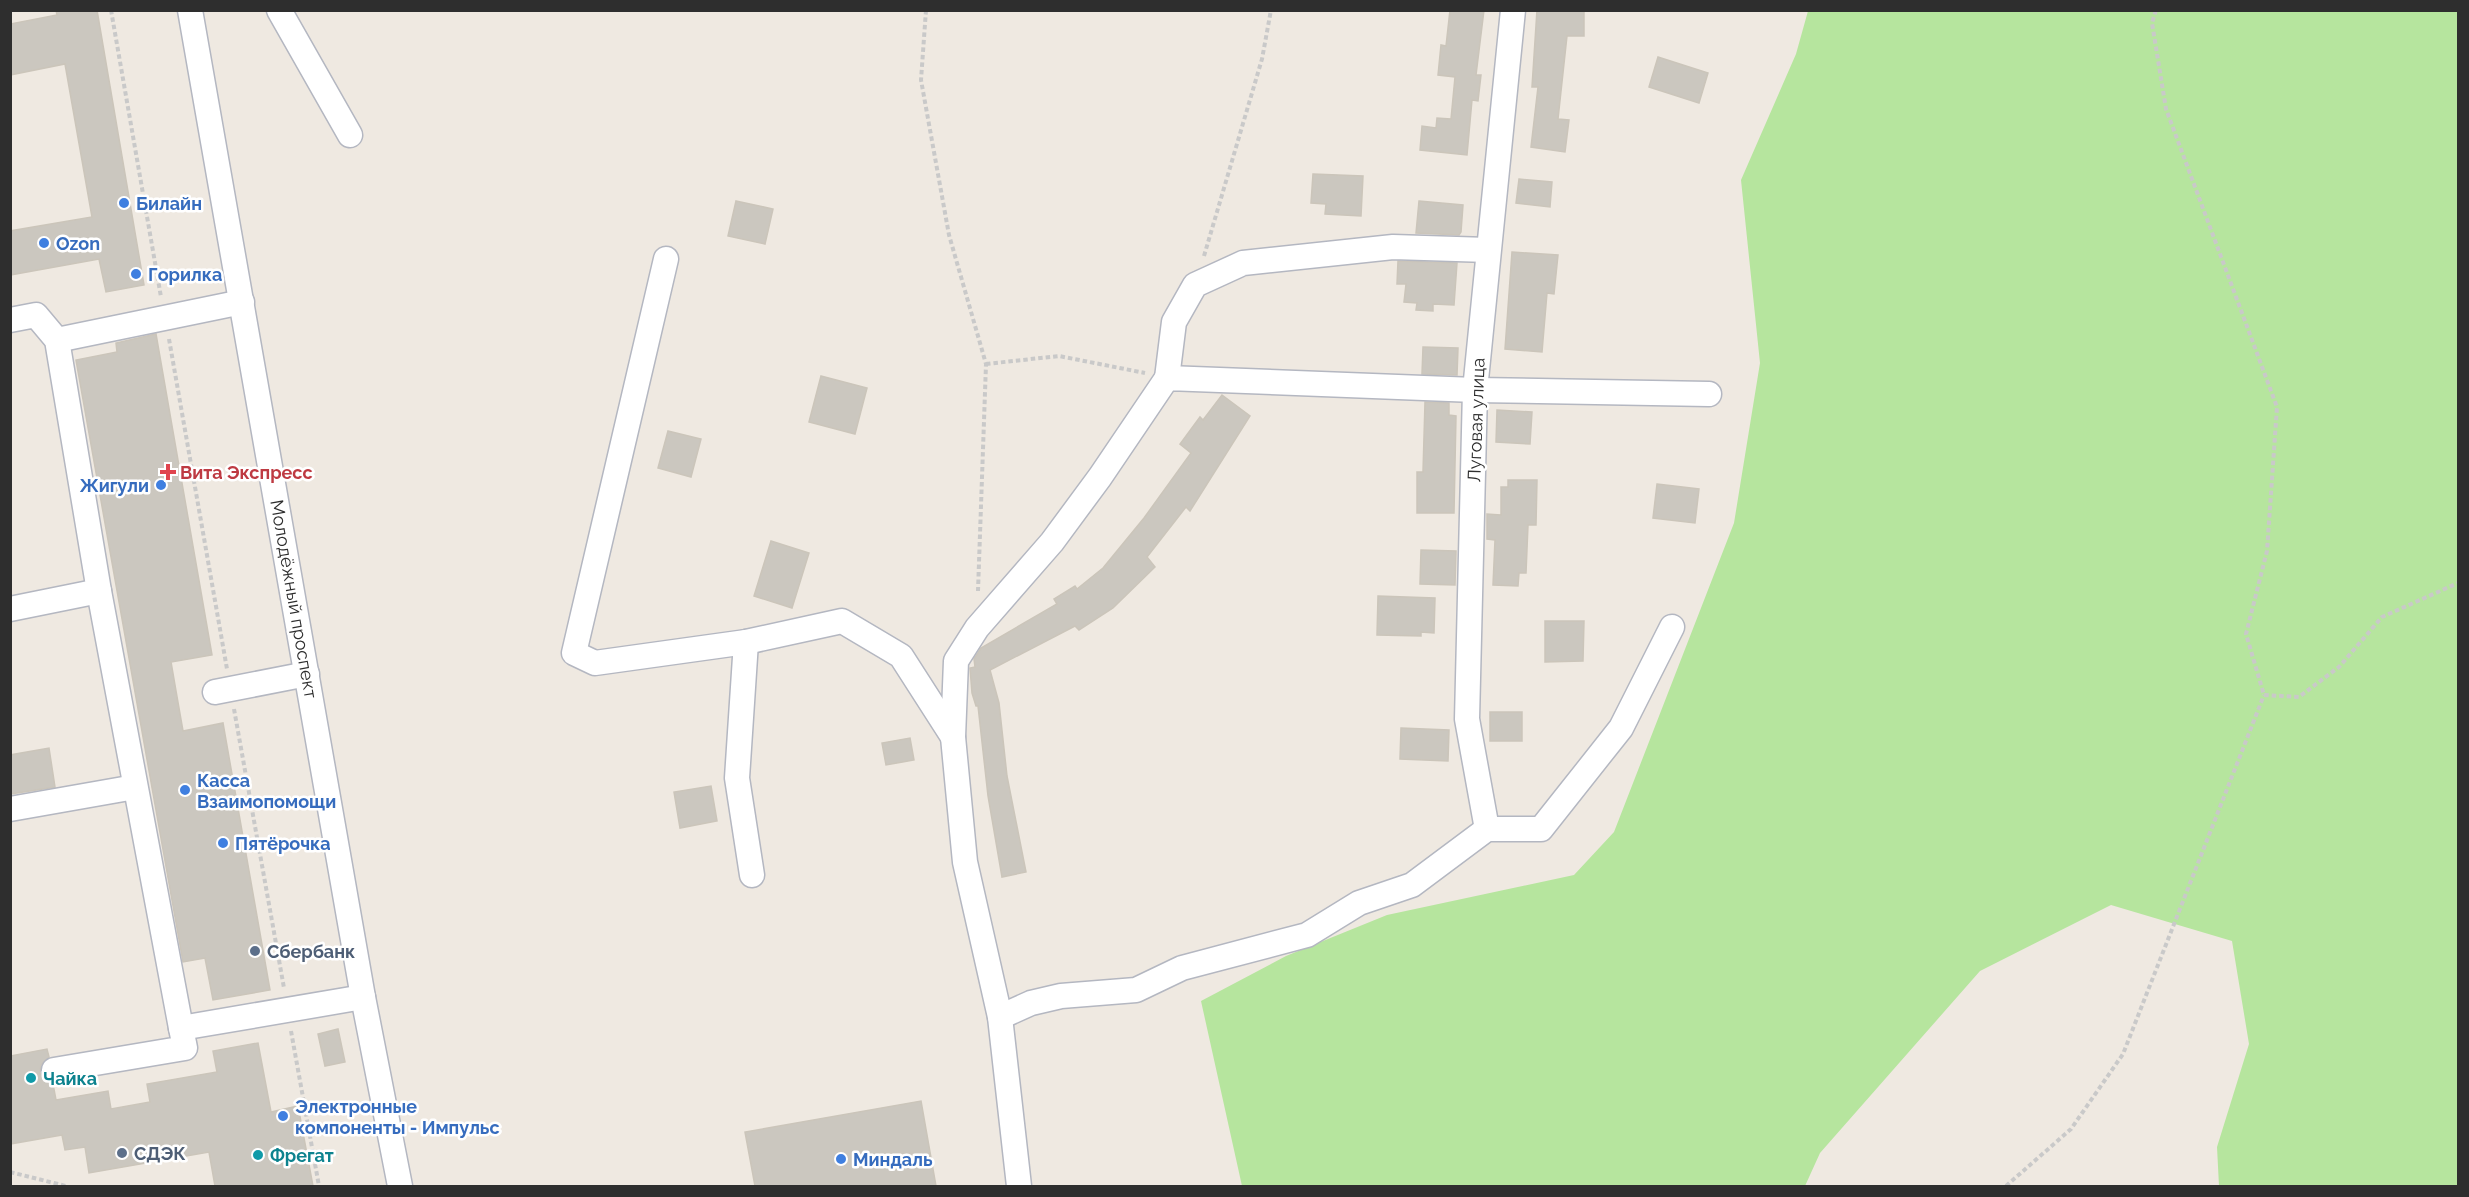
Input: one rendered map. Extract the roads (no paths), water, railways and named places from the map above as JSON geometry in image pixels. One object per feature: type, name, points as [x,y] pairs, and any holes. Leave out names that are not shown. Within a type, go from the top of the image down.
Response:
[{"type":"street","name":"Молодёжный проспект","points":[[190,10],[363,997],[399,1176]]},
{"type":"street","points":[[279,10],[350,135]]},
{"type":"street","name":"Луговая улица","points":[[1487,829],[1467,719],[1475,390],[1513,10]]},
{"type":"street","points":[[1019,1186],[1000,1017],[965,862],[953,738],[956,661],[977,628],[1052,542],[1094,487],[1167,378],[1174,322],[1195,285],[1243,263],[1394,247],[1488,250]]},
{"type":"street","points":[[666,260],[574,653],[594,663],[746,642],[842,621],[901,656],[953,738]]},
{"type":"street","points":[[57,340],[242,303]]},
{"type":"street","points":[[10,320],[36,315],[57,340],[99,591],[185,1048],[54,1070]]},
{"type":"street","points":[[1167,378],[1475,390],[1709,394]]},
{"type":"street","points":[[10,609],[99,591]]},
{"type":"street","points":[[1000,1017],[1031,1003],[1061,996],[1136,990],[1182,968],[1307,935],[1359,903],[1412,885],[1487,829],[1541,830],[1621,728],[1672,627]]},
{"type":"street","points":[[746,642],[737,778],[752,875]]},
{"type":"street","points":[[223,690],[307,674]]},
{"type":"street","points":[[10,809],[135,787]]},
{"type":"street","points":[[181,1028],[363,997]]},
{"type":"street","points":[[399,1176],[416,1186]]},
{"type":"place","name":"Билайн","points":[[124,203]]},
{"type":"place","name":"Ozon","points":[[44,243]]},
{"type":"place","name":"Горилка","points":[[136,274]]},
{"type":"place","name":"Вита Экспресс","points":[[168,472]]},
{"type":"place","name":"Жигули","points":[[161,485]]},
{"type":"place","name":"Касса Взаимопомощи","points":[[185,790]]},
{"type":"place","name":"Пятёрочка","points":[[223,843]]},
{"type":"place","name":"Сбербанк","points":[[255,951]]},
{"type":"place","name":"Чайка","points":[[31,1078]]},
{"type":"place","name":"Электронные компоненты - Импульс","points":[[283,1116]]},
{"type":"place","name":"СДЭК","points":[[122,1153]]},
{"type":"place","name":"Фрегат","points":[[258,1155]]},
{"type":"place","name":"Миндаль","points":[[841,1159]]}]
